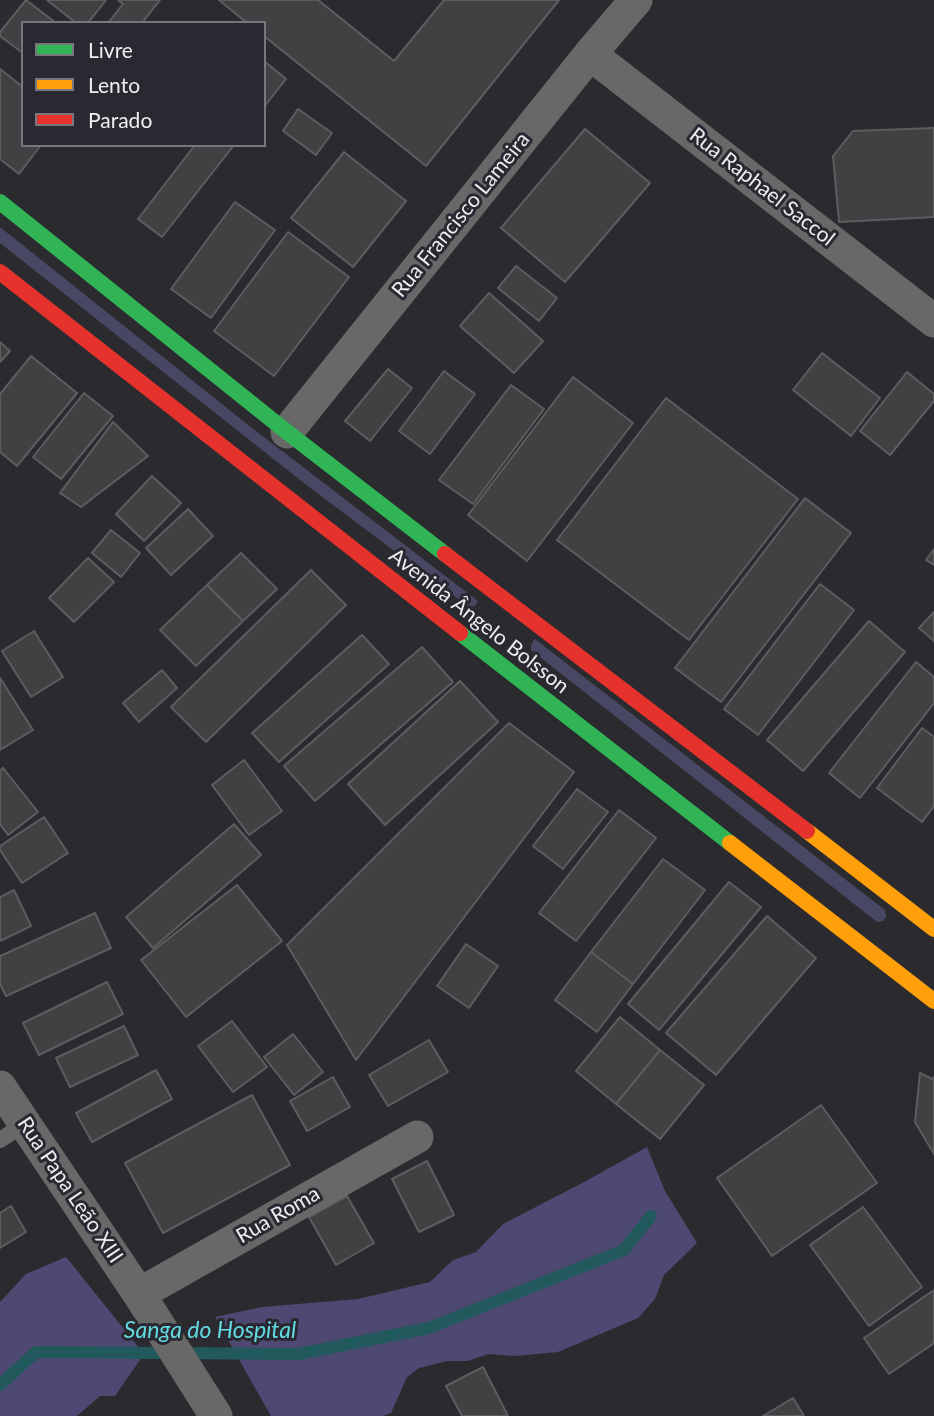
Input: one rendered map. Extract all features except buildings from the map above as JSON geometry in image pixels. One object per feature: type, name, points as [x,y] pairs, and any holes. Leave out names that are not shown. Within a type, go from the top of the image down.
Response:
[{"type":"main road","name":"Avenida Ângelo Bolsson","points":[[0,202],[287,432],[934,929]]},
{"type":"main road","name":"Avenida Ângelo Bolsson","points":[[0,272],[934,1001]]},
{"type":"street","name":"Rua Francisco Lameira","points":[[287,432],[636,0]]},
{"type":"street","name":"Rua Raphael Saccol","points":[[590,54],[934,321]]},
{"type":"street","name":"Rua Papa Leão XIII","points":[[0,1087],[13,1132],[139,1294],[216,1416]]},
{"type":"street","name":"Rua Roma","points":[[139,1294],[417,1137]]},
{"type":"shaded area","points":[[0,227],[252,428],[478,601],[475,606],[469,607],[309,487],[0,243]]},
{"type":"shaded area","points":[[535,639],[885,910],[886,917],[883,921],[877,922],[531,650]]},
{"type":"shaded area","points":[[647,1147],[665,1191],[697,1243],[664,1275],[655,1299],[638,1318],[558,1352],[515,1356],[488,1354],[468,1361],[447,1361],[419,1368],[407,1377],[391,1413],[383,1416],[271,1416],[215,1317],[262,1307],[358,1299],[430,1282],[453,1260],[476,1252],[503,1224]]},
{"type":"shaded area","points":[[66,1257],[144,1354],[115,1396],[100,1396],[77,1416],[0,1416],[0,1302],[26,1274]]},
{"type":"waterway","name":"Sanga do Hospital","points":[[0,1385],[36,1352],[299,1354],[429,1328],[624,1250],[651,1216]]},
{"type":"traffic: fast","points":[[0,202],[287,432],[445,554]]},
{"type":"traffic: fast","points":[[460,633],[730,843]]},
{"type":"traffic: slow","points":[[807,831],[934,929]]},
{"type":"traffic: slow","points":[[730,843],[934,1001]]},
{"type":"traffic: jam","points":[[0,272],[460,633]]},
{"type":"traffic: jam","points":[[445,554],[807,831]]}]
